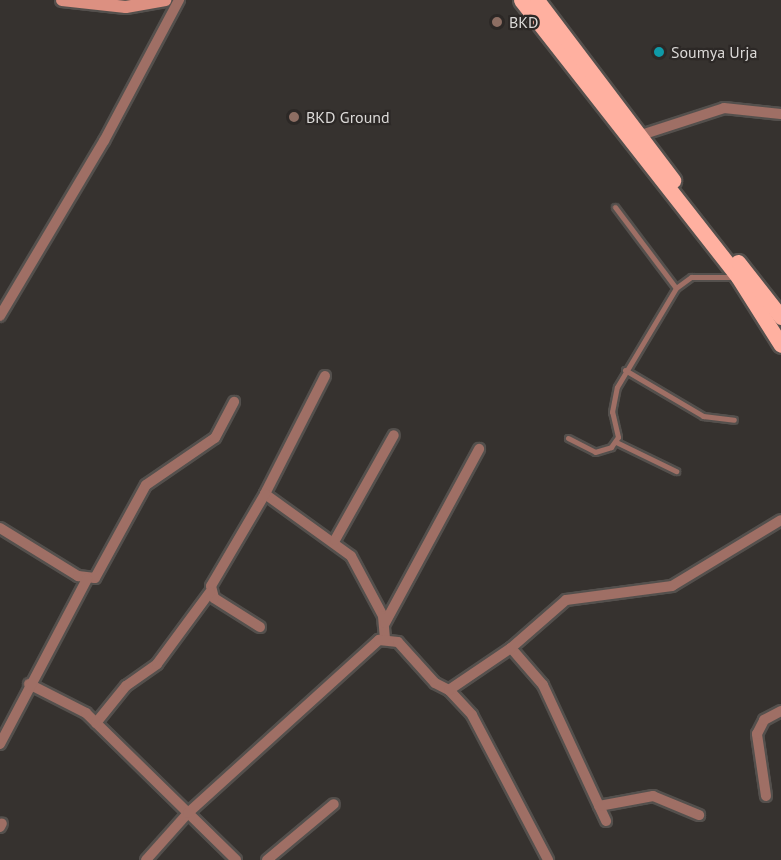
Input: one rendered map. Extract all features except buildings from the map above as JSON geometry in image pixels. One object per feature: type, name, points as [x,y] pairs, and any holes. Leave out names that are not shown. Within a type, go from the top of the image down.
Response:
[{"type":"main road","points":[[521,0],[738,277],[781,345]]},
{"type":"main road","points":[[537,0],[638,136],[781,317]]},
{"type":"street","points":[[62,0],[126,7],[165,0]]},
{"type":"street","points":[[0,316],[104,141],[179,0]]},
{"type":"street","points":[[638,136],[724,108],[779,111]]},
{"type":"street","points":[[96,723],[126,686],[157,664],[210,592],[222,561],[265,494],[325,376]]},
{"type":"street","points":[[0,744],[29,684],[87,579],[107,564],[146,485],[215,438],[234,402]]},
{"type":"street","points":[[335,540],[394,435]]},
{"type":"street","points":[[385,623],[479,449]]},
{"type":"street","points":[[146,860],[188,813],[385,637],[385,623],[351,556],[335,540],[265,494]]},
{"type":"street","points":[[449,690],[511,648],[566,600],[672,586],[781,520]]},
{"type":"street","points":[[0,528],[87,579]]},
{"type":"street","points":[[210,592],[260,627]]},
{"type":"street","points":[[385,637],[398,642],[435,683],[449,690],[472,715],[547,860]]},
{"type":"street","points":[[511,648],[543,685],[606,821]]},
{"type":"street","points":[[29,684],[72,704],[96,723],[219,846],[237,860]]},
{"type":"street","points":[[766,796],[757,734],[764,720],[781,711]]},
{"type":"street","points":[[599,806],[653,795],[699,815]]},
{"type":"street","points":[[267,860],[334,804]]},
{"type":"lane","points":[[615,207],[676,288]]},
{"type":"lane","points":[[616,442],[614,397],[625,370],[676,288],[692,277],[738,277]]},
{"type":"lane","points":[[625,370],[703,416],[734,420]]},
{"type":"lane","points":[[568,438],[595,452],[616,442]]},
{"type":"lane","points":[[616,442],[676,471]]},
{"type":"place","name":"BKD","points":[[497,22]]},
{"type":"place","name":"Soumya Urja","points":[[659,52]]},
{"type":"place","name":"BKD Ground","points":[[294,117]]}]
